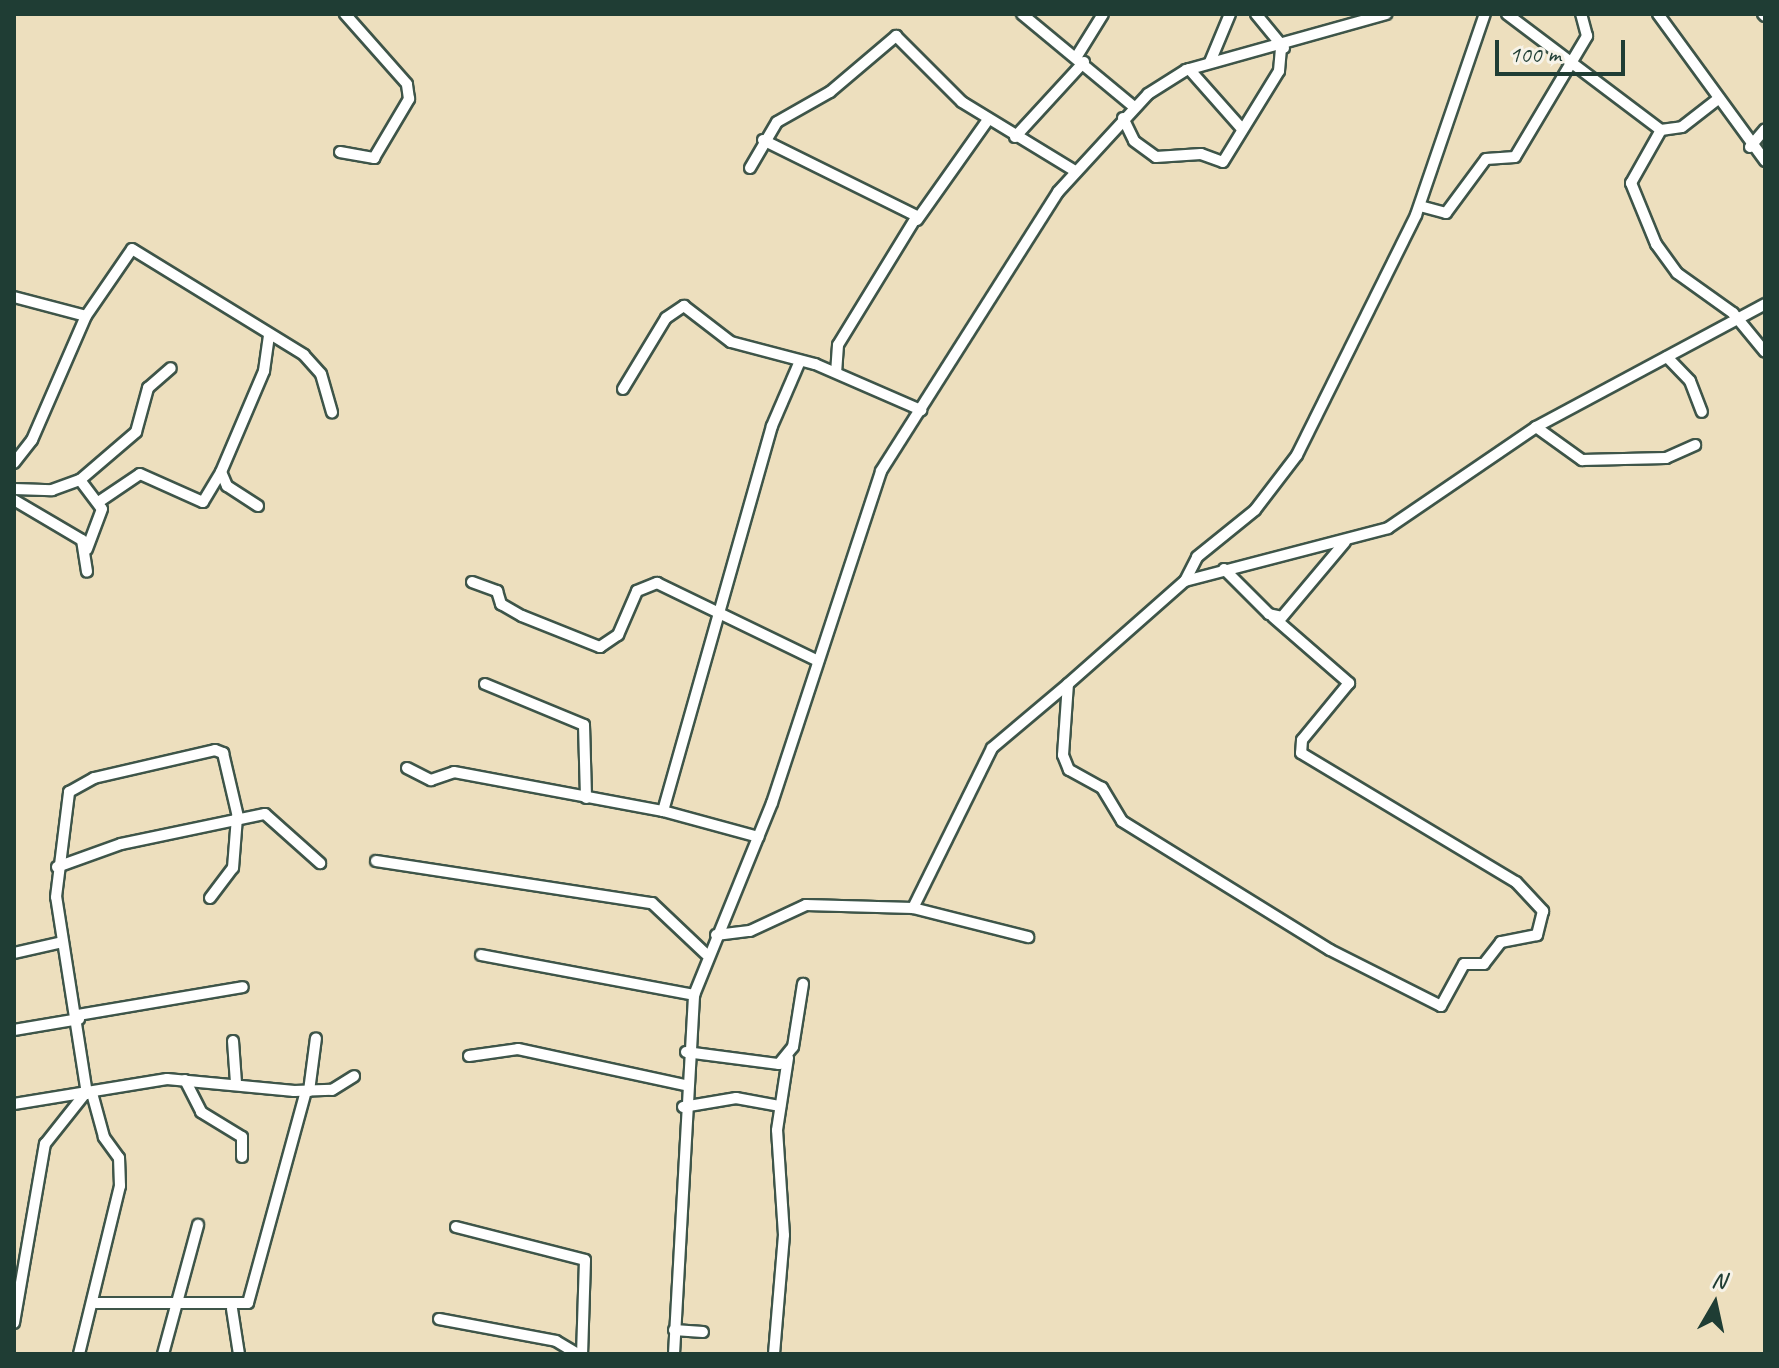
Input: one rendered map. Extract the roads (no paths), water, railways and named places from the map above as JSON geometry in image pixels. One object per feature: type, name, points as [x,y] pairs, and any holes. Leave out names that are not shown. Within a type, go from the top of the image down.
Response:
[{"type":"street","points":[[340,152],[374,158],[409,99],[407,84],[345,14]]},
{"type":"street","points":[[1022,14],[1081,59],[1134,107]]},
{"type":"street","points":[[1015,137],[1081,59],[1103,14]]},
{"type":"street","points":[[1210,62],[1230,14]]},
{"type":"street","points":[[1123,118],[1139,146],[1174,160],[1201,154],[1223,162],[1279,71],[1283,48],[1256,14]]},
{"type":"street","points":[[674,1354],[684,1085],[694,995],[706,954],[759,837],[876,482],[1075,171],[1134,107],[1189,69],[1283,48],[1386,14]]},
{"type":"street","points":[[913,908],[992,748],[1185,581],[1197,557],[1255,510],[1289,468],[1420,206],[1485,14]]},
{"type":"street","points":[[1507,14],[1661,130],[1663,138],[1633,170],[1634,192],[1677,273],[1740,320],[1765,352]]},
{"type":"street","points":[[1420,206],[1446,213],[1486,159],[1512,160],[1569,58],[1589,31],[1581,14]]},
{"type":"street","points":[[1658,14],[1750,147],[1765,161]]},
{"type":"street","points":[[750,168],[763,140],[892,36],[987,121],[1075,171]]},
{"type":"street","points":[[1189,69],[1242,129]]},
{"type":"street","points":[[1661,130],[1682,127],[1718,99]]},
{"type":"street","points":[[836,371],[838,345],[917,220],[987,121]]},
{"type":"street","points":[[1750,147],[1765,129]]},
{"type":"street","points":[[763,140],[909,208],[927,208]]},
{"type":"street","points":[[909,208],[917,220]]},
{"type":"street","points":[[14,463],[32,440],[86,316],[132,249],[288,346],[321,374],[332,412]]},
{"type":"street","points":[[14,297],[86,316]]},
{"type":"street","points":[[1185,581],[1347,541],[1442,496],[1536,427],[1765,304]]},
{"type":"street","points":[[623,389],[666,318],[684,306],[731,342],[836,371],[921,410]]},
{"type":"street","points":[[87,572],[87,549],[100,501],[135,474],[203,502],[221,472],[269,354],[269,335]]},
{"type":"street","points":[[269,354],[288,346]]},
{"type":"street","points":[[1667,357],[1690,381],[1702,412]]},
{"type":"street","points":[[663,811],[775,419],[800,361]]},
{"type":"street","points":[[14,489],[52,490],[80,480],[136,432],[148,388],[171,368]]},
{"type":"street","points":[[1536,427],[1582,460],[1666,458],[1695,445]]},
{"type":"street","points":[[221,472],[227,486],[258,506]]},
{"type":"street","points":[[80,480],[100,501]]},
{"type":"street","points":[[14,500],[87,549]]},
{"type":"street","points":[[1273,617],[1285,615],[1347,541]]},
{"type":"street","points":[[1068,684],[1065,766],[1102,788],[1122,821],[1330,950],[1441,1006],[1464,964],[1486,963],[1501,942],[1537,935],[1543,911],[1516,882],[1301,753],[1302,740],[1349,683],[1273,617],[1224,569]]},
{"type":"street","points":[[472,582],[497,591],[501,604],[522,616],[600,647],[610,645],[637,591],[652,583],[818,661]]},
{"type":"street","points":[[485,684],[584,725],[586,798]]},
{"type":"street","points":[[79,1354],[96,1303],[120,1165],[88,1094],[79,1017],[63,942],[57,867],[64,801],[94,778],[220,751],[237,817],[233,868],[210,898]]},
{"type":"street","points":[[407,768],[431,780],[454,772],[663,811],[759,837]]},
{"type":"street","points":[[57,867],[237,817],[273,818],[320,863]]},
{"type":"street","points":[[376,861],[652,903],[706,954]]},
{"type":"street","points":[[716,935],[758,929],[806,905],[913,908],[1028,937]]},
{"type":"street","points":[[14,953],[63,942]]},
{"type":"street","points":[[481,955],[694,995]]},
{"type":"street","points":[[774,1354],[784,1235],[777,1189],[780,1106],[803,984]]},
{"type":"street","points":[[14,1030],[243,987]]},
{"type":"street","points":[[96,1303],[176,1304],[232,1309],[251,1299],[308,1091],[316,1038]]},
{"type":"street","points":[[233,1041],[236,1083]]},
{"type":"street","points":[[469,1056],[518,1049],[684,1085]]},
{"type":"street","points":[[686,1052],[768,1065],[788,1058]]},
{"type":"street","points":[[14,1104],[185,1080],[308,1091],[332,1090],[354,1076]]},
{"type":"street","points":[[185,1080],[201,1112],[242,1137],[242,1157]]},
{"type":"street","points":[[14,1323],[45,1144],[88,1094]]},
{"type":"street","points":[[683,1107],[736,1098],[780,1106]]},
{"type":"street","points":[[163,1354],[198,1225]]},
{"type":"street","points":[[439,1319],[556,1341],[580,1354],[585,1260],[456,1227]]},
{"type":"street","points":[[232,1309],[239,1354]]},
{"type":"street","points":[[674,1330],[703,1332]]}]
